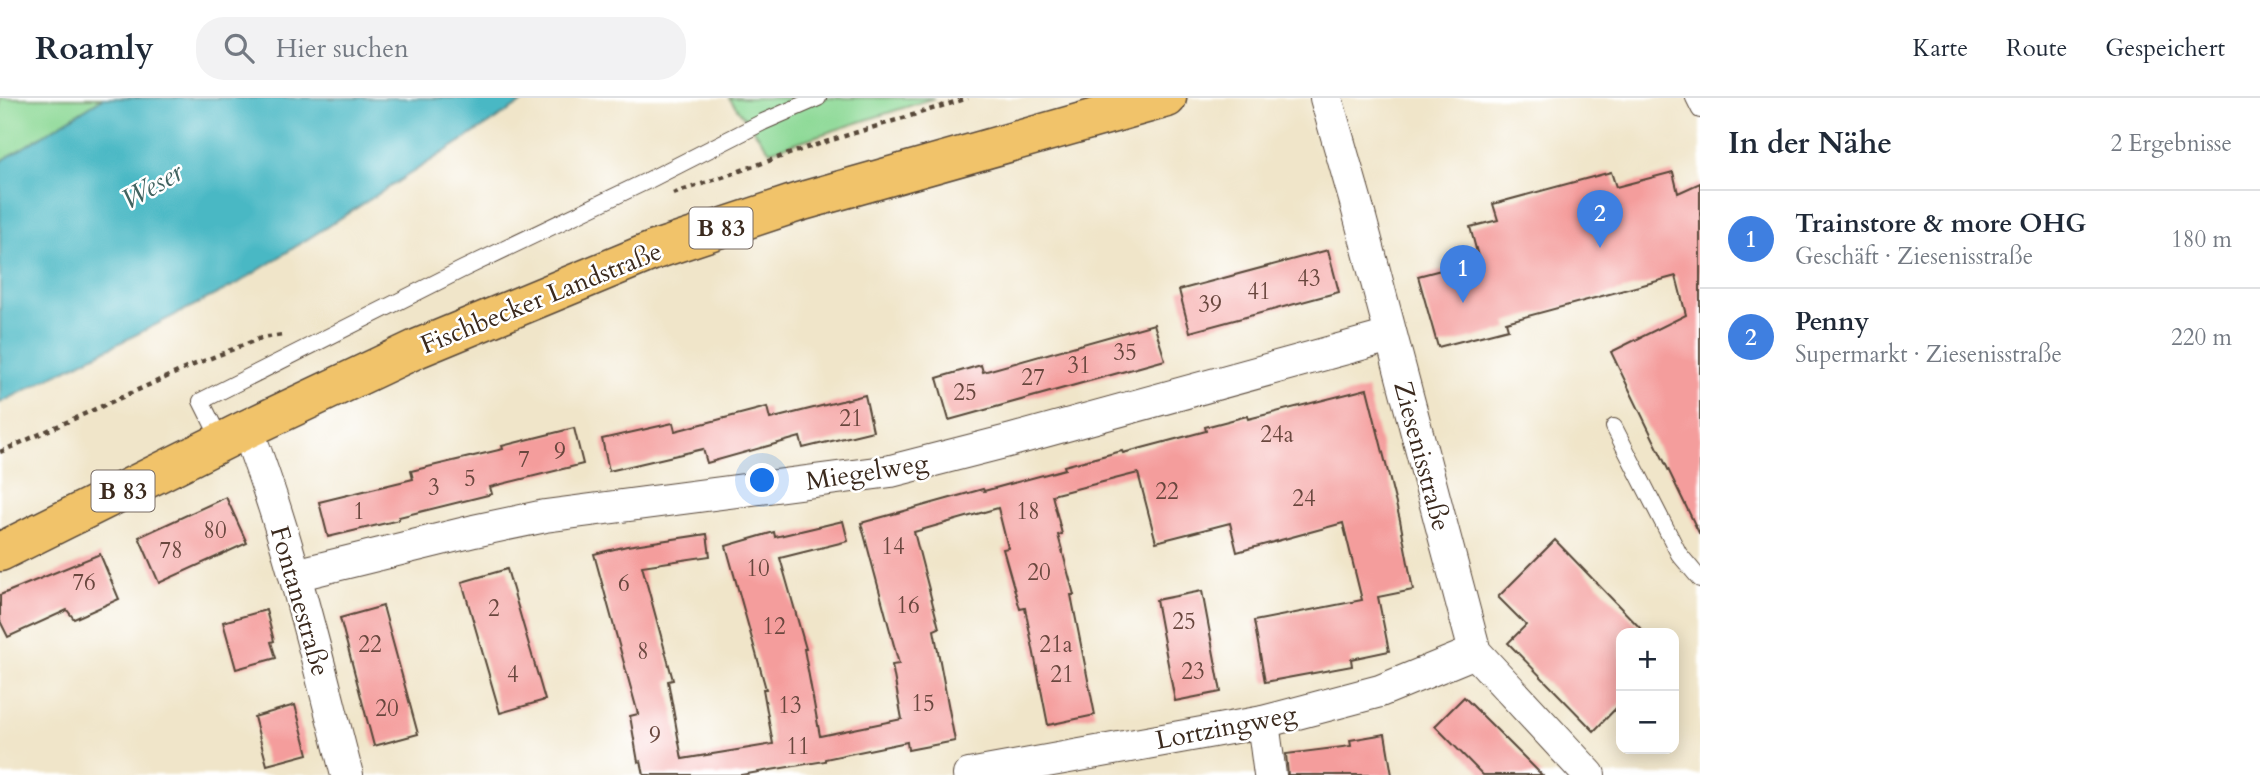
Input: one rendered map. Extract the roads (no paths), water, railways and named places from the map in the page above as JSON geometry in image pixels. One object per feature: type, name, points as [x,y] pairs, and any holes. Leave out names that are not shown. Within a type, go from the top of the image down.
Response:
[{"type":"main road","name":"Fischbecker Landstraße","points":[[234,436],[416,349],[655,250],[799,202],[1167,98]]},
{"type":"main road","name":"B 83","points":[[0,552],[234,436]]},
{"type":"street","name":"Ziesenisstraße","points":[[1326,98],[1475,652],[1590,775]]},
{"type":"street","name":"Miegelweg","points":[[295,575],[545,516],[891,471],[1390,336]]},
{"type":"street","name":"Fontanestraße","points":[[234,436],[260,464],[295,575],[347,775]]},
{"type":"street","name":"Lortzingweg","points":[[969,775],[1263,722],[1380,691],[1475,652]]},
{"type":"street","points":[[1263,722],[1270,775]]},
{"type":"lane","points":[[234,436],[201,401],[463,268],[649,180],[763,122],[818,98]]},
{"type":"lane","points":[[1694,98],[1700,110]]},
{"type":"lane","points":[[1614,427],[1679,554],[1700,579]]},
{"type":"water","name":"Weser","points":[[103,98],[529,98],[237,284],[0,403],[0,162]]},
{"type":"place","name":"Penny","points":[[1600,248]]},
{"type":"place","name":"Trainstore & more OHG","points":[[1463,303]]}]
